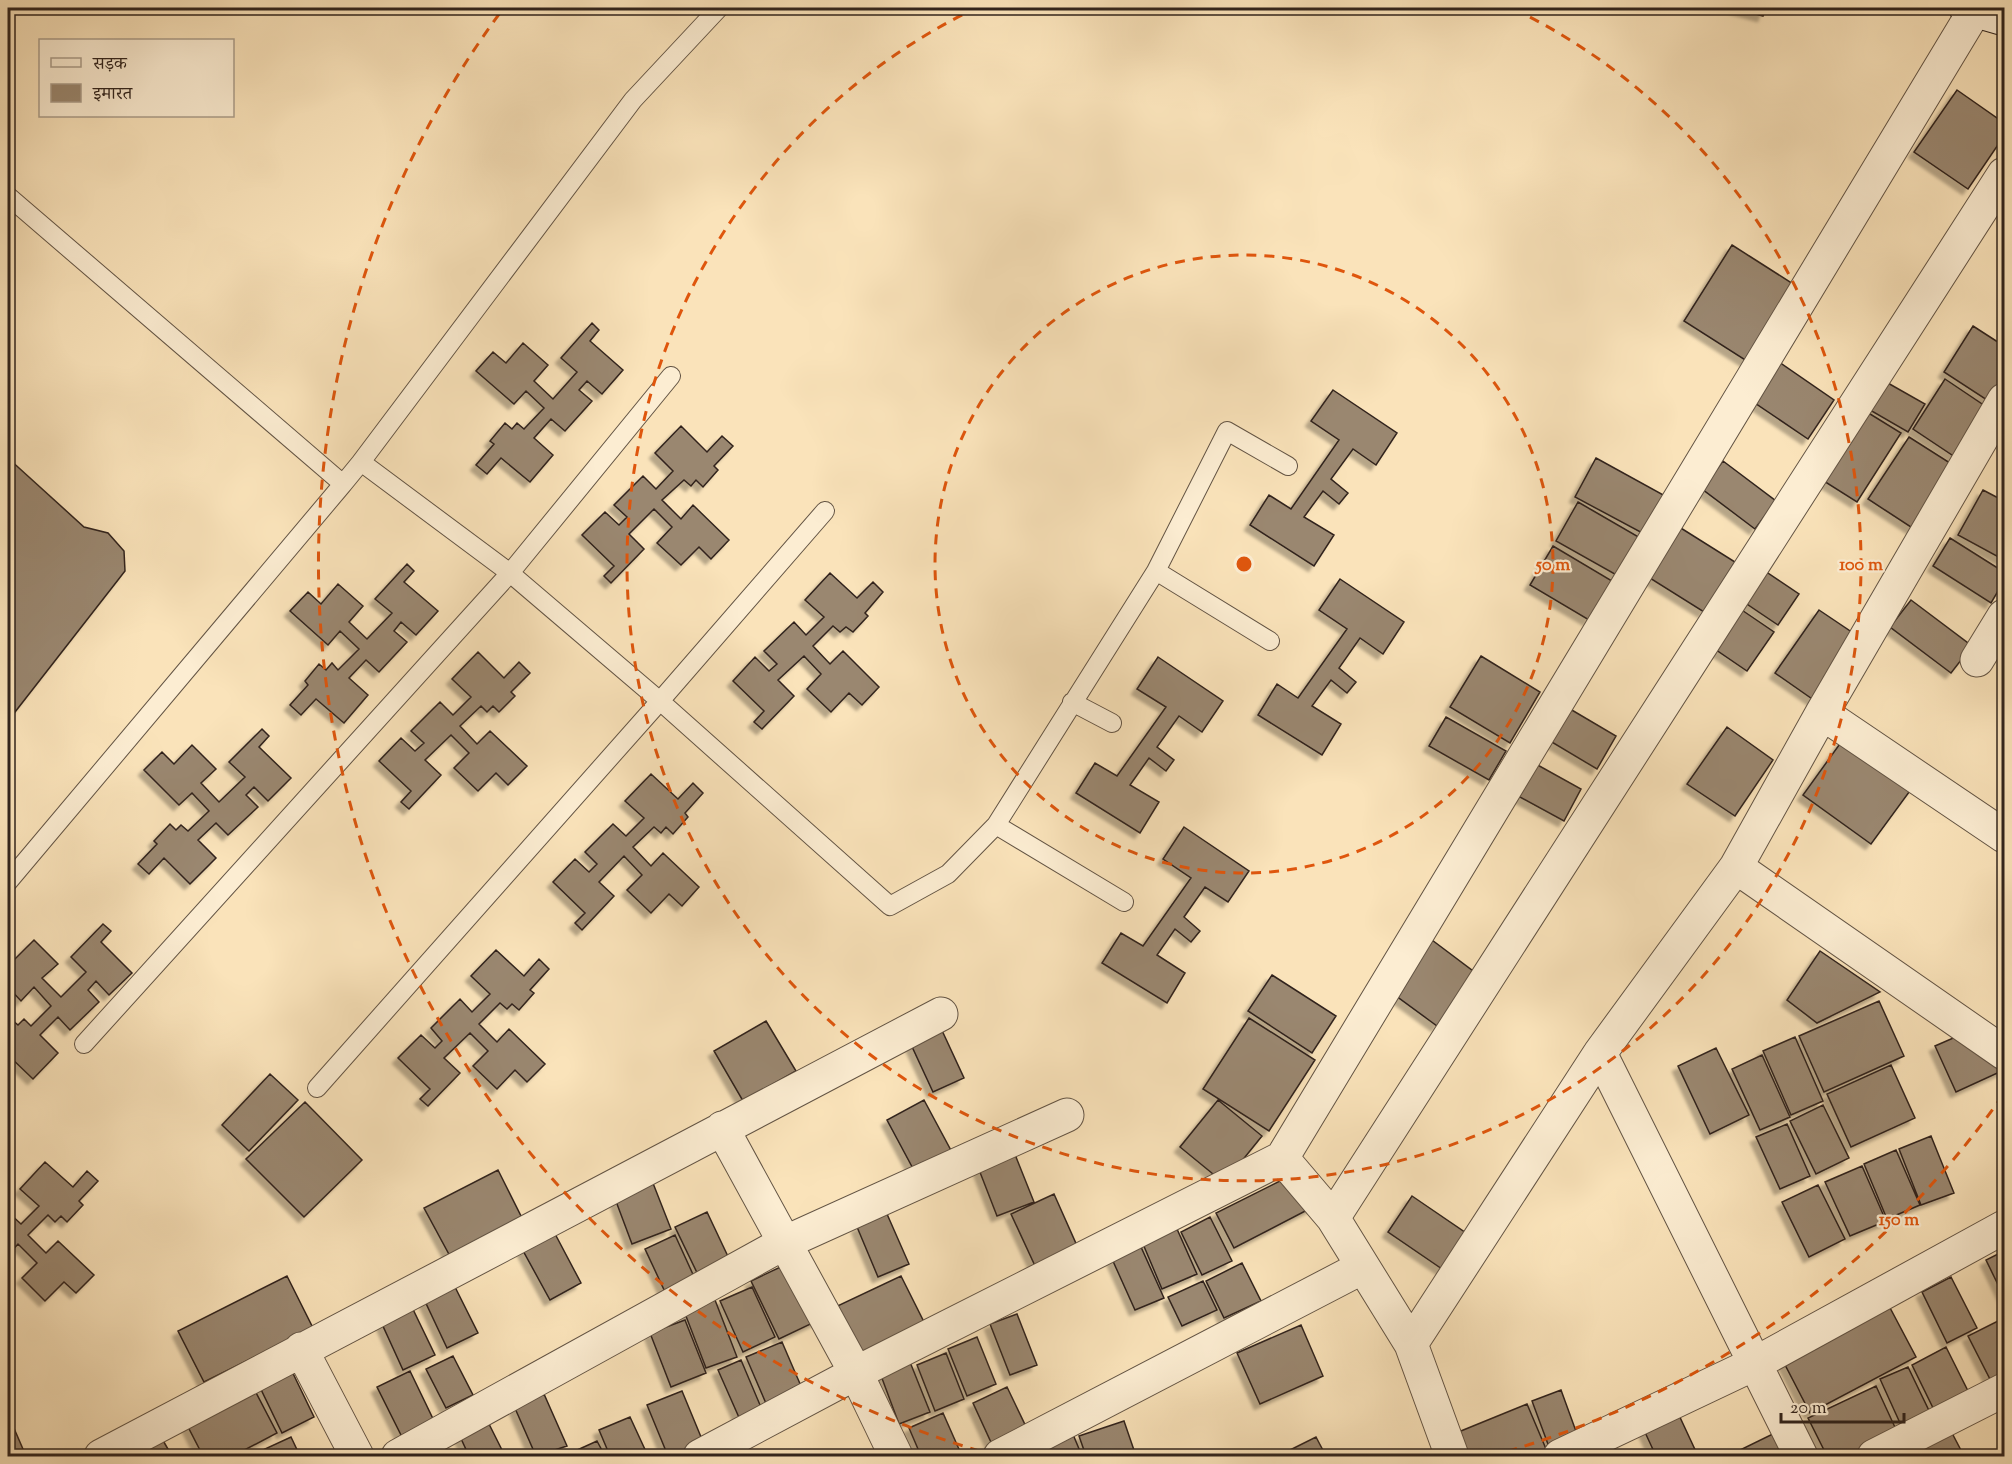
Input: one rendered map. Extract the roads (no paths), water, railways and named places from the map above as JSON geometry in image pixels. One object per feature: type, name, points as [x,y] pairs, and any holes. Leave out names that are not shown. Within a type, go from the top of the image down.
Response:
[{"type":"street","points":[[700,1456],[856,1373],[1282,1158],[1982,12]]},
{"type":"street","points":[[1333,1218],[2004,174]]},
{"type":"street","points":[[1411,1344],[1600,1053],[1736,867],[1822,713],[1866,642],[2004,400]]},
{"type":"street","points":[[1977,660],[2004,616]]},
{"type":"street","points":[[1822,713],[2004,836]]},
{"type":"street","points":[[1736,867],[2004,1053]]},
{"type":"street","points":[[101,1456],[941,1014]]},
{"type":"street","points":[[1600,1053],[1801,1456]]},
{"type":"street","points":[[398,1456],[784,1243],[1067,1115]]},
{"type":"street","points":[[722,1128],[856,1373],[896,1456]]},
{"type":"street","points":[[1282,1158],[1333,1218],[1411,1344],[1445,1454]]},
{"type":"street","points":[[1560,1456],[1756,1363],[2004,1227]]},
{"type":"street","points":[[1000,1456],[1362,1268]]},
{"type":"street","points":[[301,1349],[357,1456]]},
{"type":"street","points":[[1874,1456],[2004,1389]]},
{"type":"lane","points":[[8,882],[344,484],[633,100],[719,8]]},
{"type":"lane","points":[[8,196],[344,484]]},
{"type":"lane","points":[[84,1044],[510,573],[671,376]]},
{"type":"lane","points":[[361,462],[510,573],[660,701],[890,906],[948,874],[996,825],[1156,571],[1227,431],[1288,466]]},
{"type":"lane","points":[[317,1088],[825,511]]},
{"type":"lane","points":[[1156,571],[1270,640]]},
{"type":"lane","points":[[1072,702],[1112,723]]},
{"type":"lane","points":[[996,825],[1124,902]]}]
